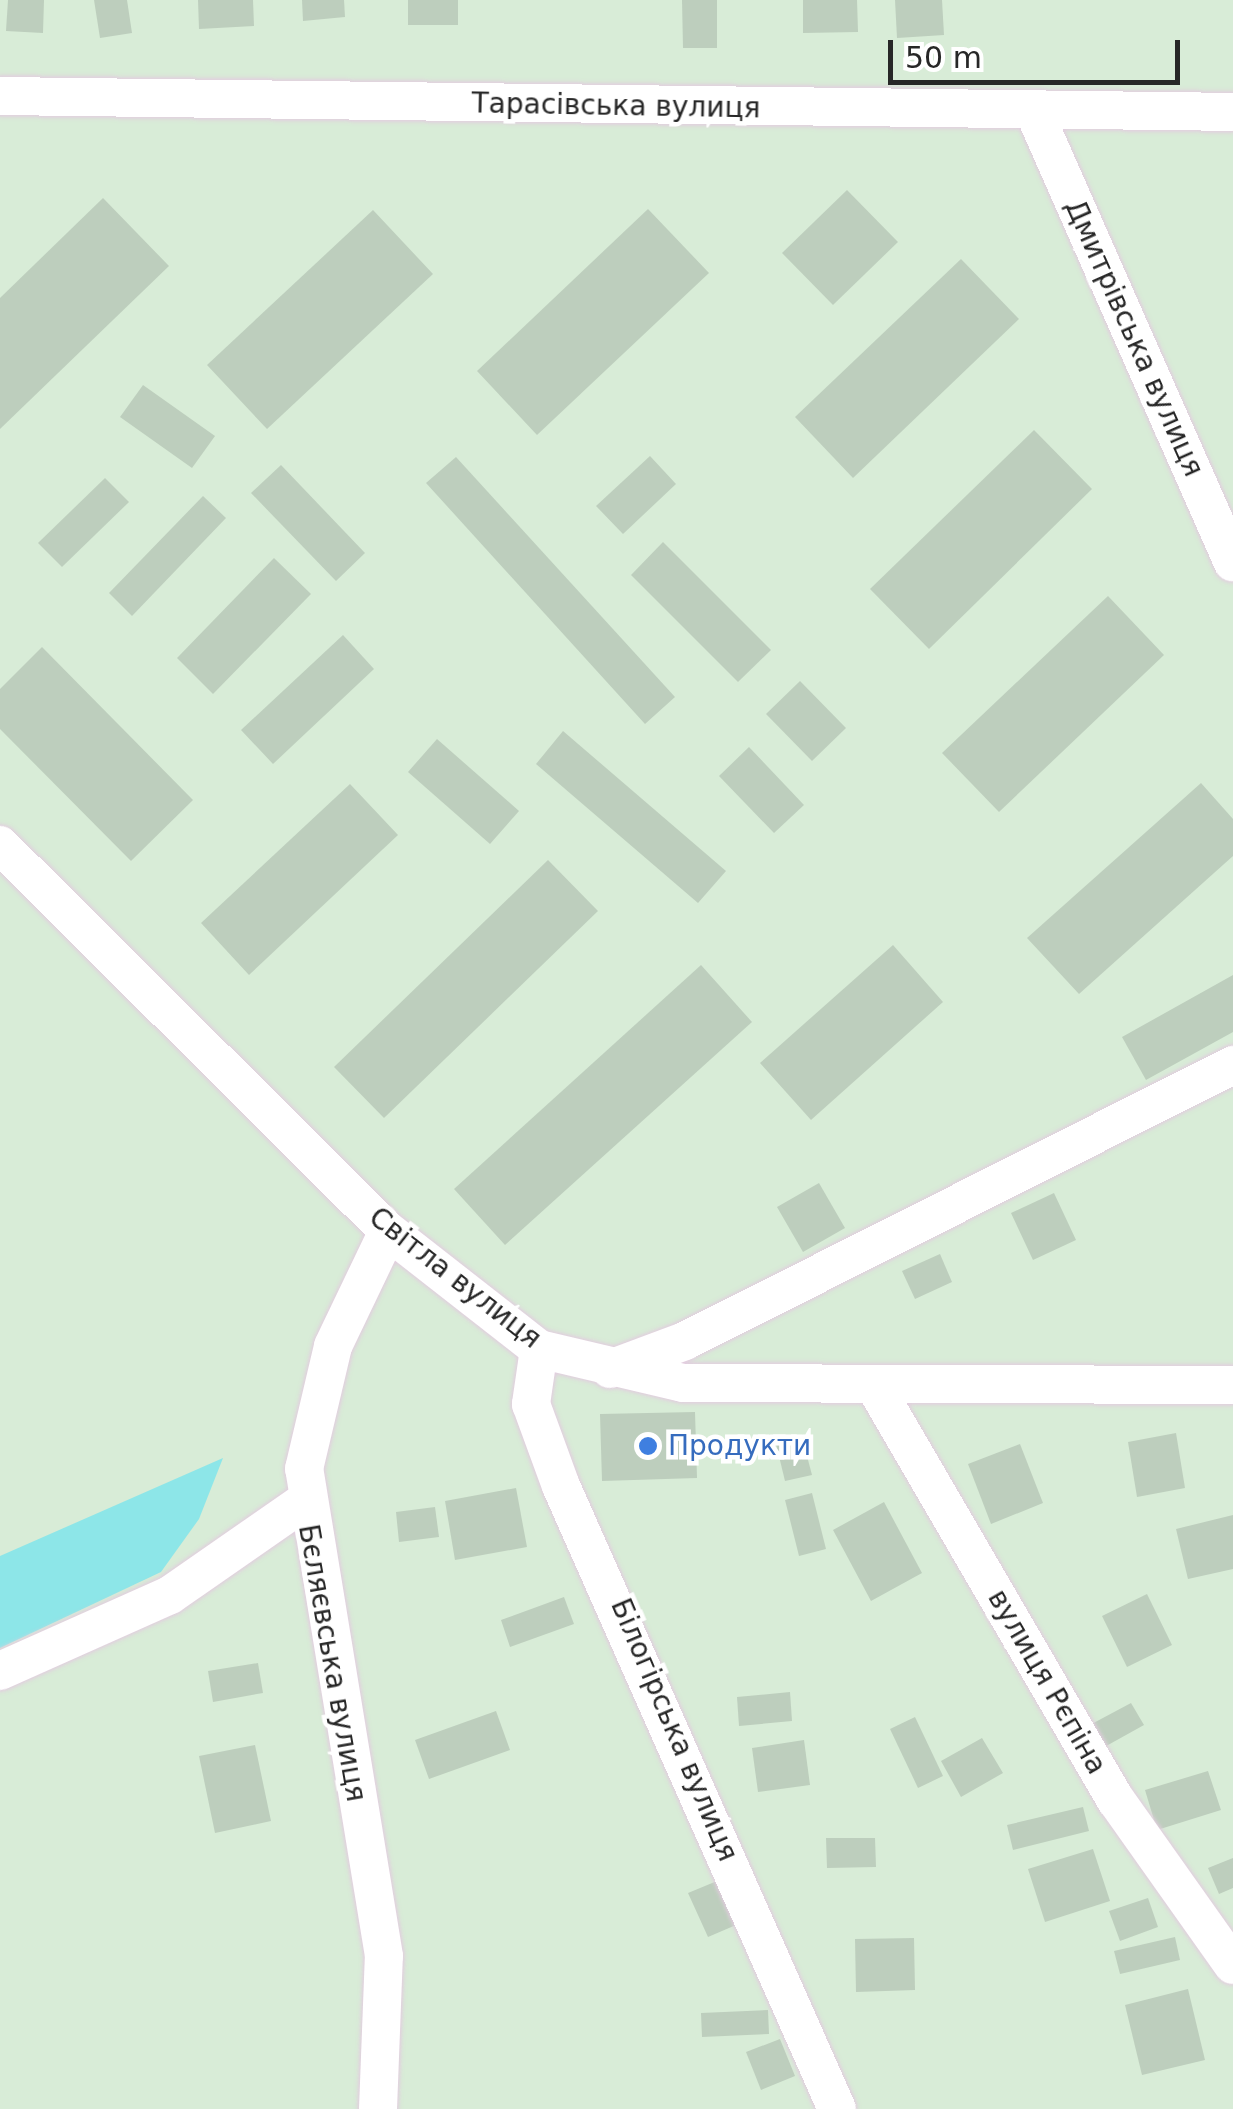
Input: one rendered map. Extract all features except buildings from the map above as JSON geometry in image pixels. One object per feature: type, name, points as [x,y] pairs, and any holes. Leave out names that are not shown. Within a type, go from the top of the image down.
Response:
[{"type":"street","name":"Тарасівська вулиця","points":[[0,96],[1035,114],[1233,112]]},
{"type":"street","name":"Дмитрівська вулиця","points":[[1035,114],[1233,562]]},
{"type":"street","name":"Світла вулиця","points":[[0,845],[388,1230],[539,1349],[607,1370],[683,1384],[877,1390],[1233,1385]]},
{"type":"street","points":[[607,1370],[702,1333],[1233,1065]]},
{"type":"street","name":"Бєляєвська вулиця","points":[[378,2109],[384,1956],[304,1502],[304,1444],[333,1346],[388,1230]]},
{"type":"street","name":"Білогірська вулиця","points":[[539,1349],[531,1404],[561,1486],[837,2109]]},
{"type":"street","name":"вулиця Рєпіна","points":[[877,1390],[1116,1800],[1233,1965]]},
{"type":"street","points":[[0,1671],[170,1595],[304,1502]]},
{"type":"shaded area","points":[[223,1458],[199,1519],[161,1572],[0,1648],[0,1556]]},
{"type":"place","name":"Продукти","points":[[648,1446]]}]
